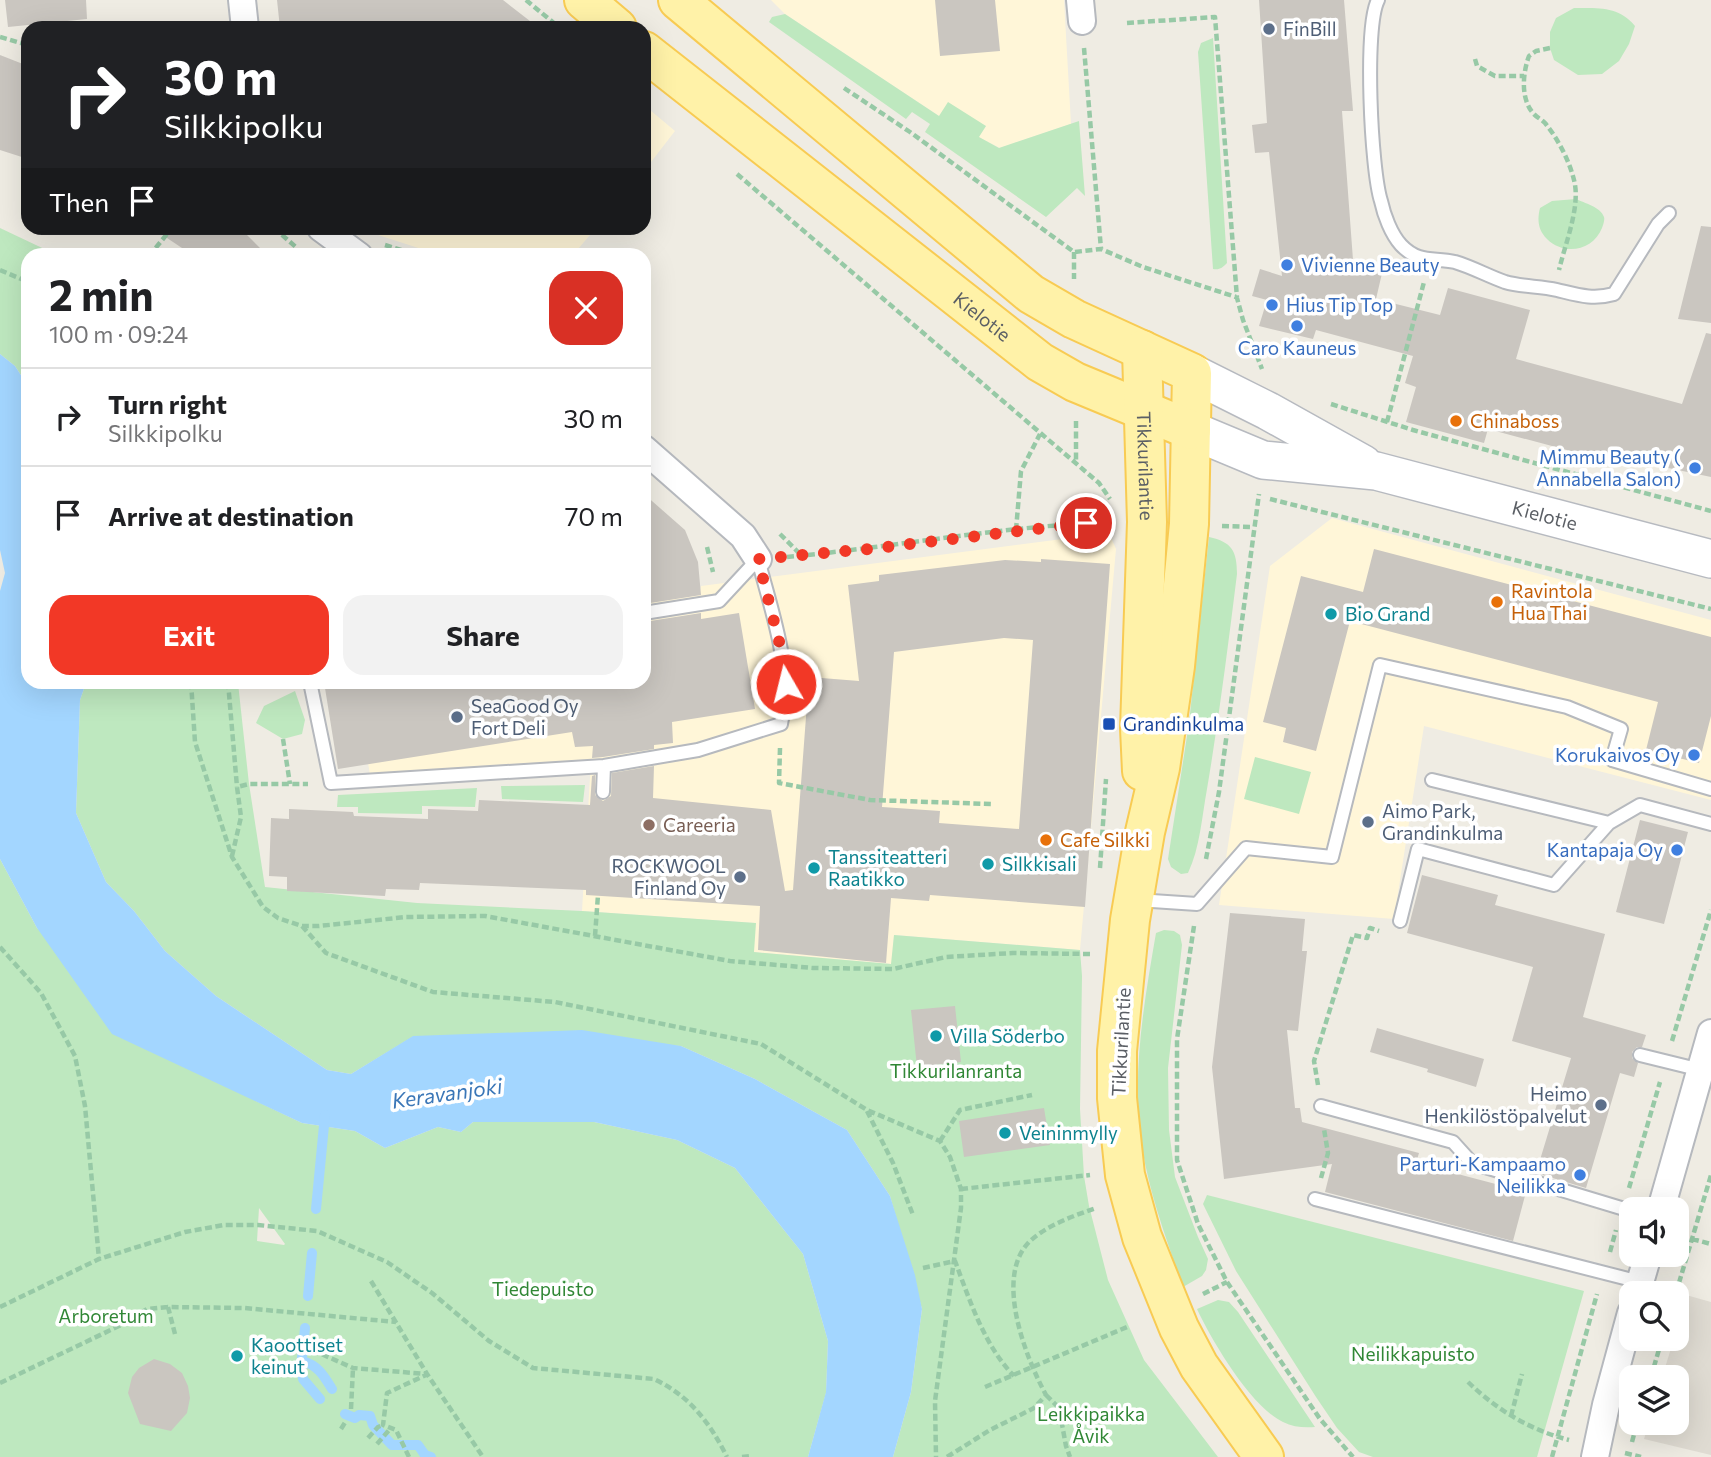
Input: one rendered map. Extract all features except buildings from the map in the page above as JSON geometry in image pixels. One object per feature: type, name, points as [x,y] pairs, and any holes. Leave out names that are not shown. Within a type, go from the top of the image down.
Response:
[{"type":"main road","points":[[584,0],[609,21]]},
{"type":"main road","name":"Kielotie","points":[[678,0],[1031,294],[1074,319],[1192,373]]},
{"type":"main road","name":"Kielotie","points":[[651,56],[1040,362],[1075,382],[1191,430]]},
{"type":"main road","name":"Tikkurilantie","points":[[1142,350],[1147,522],[1140,728],[1145,832]]},
{"type":"main road","name":"Tikkurilantie","points":[[1192,373],[1189,524],[1175,666],[1160,768],[1133,900],[1117,1051],[1117,1098],[1125,1175],[1142,1237],[1179,1328],[1199,1366],[1264,1457]]},
{"type":"main road","name":"Tikkurilantie","points":[[1223,1398],[1294,1457]]},
{"type":"street","points":[[242,0],[244,21]]},
{"type":"street","points":[[337,235],[368,248]]},
{"type":"street","name":"Kielotie","points":[[1192,373],[1268,411],[1376,471]]},
{"type":"street","name":"Kielotie","points":[[1191,430],[1263,460],[1376,471],[1711,559]]},
{"type":"street","points":[[651,455],[743,536],[758,559]]},
{"type":"street","points":[[1664,1197],[1711,1033]]},
{"type":"street","points":[[1595,1457],[1621,1351]]},
{"type":"lane","points":[[1378,0],[1374,8],[1371,31],[1373,140],[1380,200],[1401,245],[1420,258],[1456,262],[1506,282],[1584,298],[1598,298],[1614,294],[1668,212]]},
{"type":"lane","points":[[651,612],[719,601],[758,559]]},
{"type":"lane","points":[[311,689],[331,783],[604,766],[698,750],[781,724],[786,684],[780,645],[758,559]]},
{"type":"lane","points":[[1133,900],[1197,904],[1246,848],[1332,858],[1380,666],[1567,707],[1621,729],[1612,760],[1711,789]]},
{"type":"lane","points":[[603,792],[604,766]]},
{"type":"lane","points":[[1432,780],[1609,823]]},
{"type":"lane","points":[[1400,921],[1418,849],[1554,885],[1609,823],[1640,805],[1711,824]]},
{"type":"lane","points":[[1640,1055],[1701,1070]]},
{"type":"lane","points":[[1321,1106],[1452,1142],[1472,1163],[1619,1208]]},
{"type":"lane","points":[[1315,1199],[1619,1281]]},
{"type":"path","points":[[526,0],[552,21]]},
{"type":"path","points":[[1081,11],[1101,250]]},
{"type":"path","points":[[1128,23],[1215,18],[1237,298],[1264,372]]},
{"type":"path","points":[[0,37],[21,44]]},
{"type":"path","points":[[1550,48],[1529,55],[1524,76],[1528,106],[1544,121],[1564,152],[1575,181],[1576,199],[1555,290]]},
{"type":"path","points":[[1475,59],[1477,66],[1495,76],[1524,76]]},
{"type":"path","points":[[843,87],[910,132],[1074,252],[1101,250],[1237,298]]},
{"type":"path","points":[[728,166],[1076,464]]},
{"type":"path","points":[[282,235],[297,248]]},
{"type":"path","points":[[368,248],[385,245],[395,248]]},
{"type":"path","points":[[0,270],[21,279]]},
{"type":"path","points":[[1387,422],[1424,282]]},
{"type":"path","points":[[1322,401],[1387,422],[1711,511]]},
{"type":"path","points":[[1016,530],[1021,471],[1040,433]]},
{"type":"path","points":[[1260,487],[1219,792],[1197,904],[1177,1039],[1177,1160],[1198,1224],[1227,1282],[1320,1419],[1353,1457]]},
{"type":"path","points":[[1259,496],[1711,609]]},
{"type":"path","points":[[758,559],[869,549],[1016,530],[1125,521]]},
{"type":"path","points":[[704,534],[719,601]]},
{"type":"path","points":[[191,689],[195,742],[232,857],[263,907],[278,918],[302,926],[406,917],[485,916],[730,961],[813,968],[893,969],[946,957],[1013,953],[1091,954]]},
{"type":"path","points":[[229,689],[241,817],[232,857]]},
{"type":"path","points":[[781,724],[779,783],[870,800],[990,804]]},
{"type":"path","points":[[283,740],[290,784]]},
{"type":"path","points":[[237,787],[249,784],[331,783]]},
{"type":"path","points":[[594,936],[598,895]]},
{"type":"path","points":[[1630,1197],[1711,911]]},
{"type":"path","points":[[302,926],[327,953],[433,992],[555,1002],[761,1044],[867,1111],[940,1141],[950,1157],[961,1189],[961,1208],[935,1401],[936,1457]]},
{"type":"path","points":[[1315,1199],[1328,1153],[1314,1061],[1353,935],[1367,939],[1370,929]]},
{"type":"path","points":[[0,947],[41,993],[75,1056],[85,1106],[99,1259]]},
{"type":"path","points":[[940,1141],[960,1110],[1032,1095]]},
{"type":"path","points":[[867,1111],[893,1163],[913,1215]]},
{"type":"path","points":[[961,1189],[1098,1174]]},
{"type":"path","points":[[1680,1281],[1711,1175]]},
{"type":"path","points":[[1070,1457],[1059,1408],[1046,1395],[1031,1368],[1013,1293],[1014,1273],[1019,1256],[1030,1242],[1065,1219],[1104,1205]]},
{"type":"path","points":[[0,1307],[99,1259],[185,1232],[224,1225],[258,1225],[317,1231],[387,1262],[432,1293],[489,1341],[533,1368],[641,1377],[654,1379],[671,1387],[698,1410],[716,1435],[727,1457]]},
{"type":"path","points":[[1552,1457],[1603,1275],[1619,1232]]},
{"type":"path","points":[[1692,1239],[1711,1244]]},
{"type":"path","points":[[923,1268],[955,1261]]},
{"type":"path","points":[[955,1261],[975,1315],[1003,1364],[1014,1376]]},
{"type":"path","points":[[370,1281],[427,1374],[483,1457]]},
{"type":"path","points":[[1200,1295],[1227,1282]]},
{"type":"path","points":[[168,1307],[175,1334]]},
{"type":"path","points":[[0,1383],[118,1326],[147,1309],[244,1308],[396,1322]]},
{"type":"path","points":[[985,1387],[1127,1327]]},
{"type":"path","points":[[291,1351],[317,1352],[353,1368],[427,1374]]},
{"type":"path","points":[[351,1409],[353,1368]]},
{"type":"path","points":[[383,1425],[387,1393],[427,1374]]},
{"type":"path","points":[[1511,1416],[1522,1374]]},
{"type":"path","points":[[1468,1382],[1487,1401],[1523,1424],[1557,1437]]},
{"type":"path","points":[[947,1457],[990,1430],[1034,1408],[1046,1395]]},
{"type":"path","points":[[341,1429],[346,1421]]},
{"type":"path","points":[[368,1438],[377,1427],[383,1425],[396,1430],[409,1457]]},
{"type":"path","points":[[377,1444],[391,1428]]},
{"type":"path","points":[[742,1457],[752,1456]]},
{"type":"shaded area","points":[[771,0],[1064,0],[1071,124],[1000,148],[978,137],[986,126],[939,116],[785,14]]},
{"type":"shaded area","points":[[651,111],[675,131],[651,162]]},
{"type":"shaded area","points":[[378,235],[590,235],[579,248],[418,248]]},
{"type":"shaded area","points":[[1332,518],[1711,620],[1711,800],[1424,726],[1394,919],[1219,905],[1270,566]]},
{"type":"shaded area","points":[[1109,533],[1116,549],[1080,950],[894,935],[892,964],[753,952],[755,923],[582,911],[591,761],[370,775],[356,689],[651,689],[651,600],[700,591],[701,586]]},
{"type":"shaded area","points":[[1689,1296],[1711,1302],[1711,1455],[1644,1439],[1645,1435],[1689,1435],[1689,1365],[1666,1365],[1670,1351],[1689,1351]]},
{"type":"green space","points":[[1574,8],[1600,8],[1615,12],[1629,19],[1635,26],[1619,61],[1602,74],[1578,75],[1554,60],[1550,48],[1550,32],[1556,18]]},
{"type":"green space","points":[[785,14],[939,116],[948,102],[986,126],[979,137],[999,148],[1079,121],[1085,196],[1077,188],[1046,217],[925,132],[930,124],[912,112],[906,119],[769,22],[772,17]]},
{"type":"green space","points":[[1213,38],[1227,263],[1215,269],[1198,52],[1201,43]]},
{"type":"green space","points":[[1576,199],[1599,211],[1604,217],[1603,224],[1592,242],[1578,248],[1562,248],[1547,239],[1542,232],[1540,208],[1552,201]]},
{"type":"green space","points":[[0,228],[42,248],[21,248],[21,375],[15,366],[0,354]]},
{"type":"green space","points":[[1209,537],[1232,549],[1237,574],[1200,832],[1188,873],[1181,874],[1171,867],[1168,859],[1189,723]]},
{"type":"green space","name":"Tikkurilanranta","points":[[84,689],[239,689],[249,784],[265,887],[417,903],[756,923],[754,952],[891,964],[894,935],[1080,950],[1080,1109],[1084,1176],[1108,1280],[1144,1360],[1218,1457],[893,1457],[911,1392],[922,1309],[890,1196],[847,1130],[755,1079],[681,1046],[414,1036],[351,1074],[327,1070],[216,996],[165,951],[134,911],[106,882],[76,813],[80,700]]},
{"type":"green space","points":[[295,691],[305,720],[302,734],[283,739],[256,723],[264,706]]},
{"type":"green space","points":[[1255,757],[1311,772],[1299,814],[1244,799]]},
{"type":"green space","points":[[585,785],[583,802],[502,799],[501,786]]},
{"type":"green space","points":[[477,788],[475,807],[422,806],[422,814],[358,813],[358,807],[337,807],[338,795]]},
{"type":"green space","points":[[0,859],[37,928],[256,1101],[302,1123],[355,1131],[385,1148],[438,1127],[461,1132],[473,1122],[594,1122],[677,1140],[735,1168],[803,1254],[828,1341],[826,1393],[808,1457],[0,1457]],"holes":[[[259,1208],[285,1244],[257,1241]]]},
{"type":"green space","points":[[1164,930],[1180,935],[1182,945],[1168,1068],[1169,1130],[1175,1177],[1208,1259],[1202,1276],[1183,1287],[1150,1183],[1139,1120],[1138,1066],[1143,1012],[1156,933]]},
{"type":"green space","name":"Neilikkapuisto","points":[[1207,1195],[1584,1291],[1537,1457],[1373,1457],[1359,1452],[1337,1428],[1236,1271],[1203,1204]]},
{"type":"green space","points":[[1218,1300],[1229,1302],[1238,1312],[1315,1427],[1299,1427],[1283,1422],[1258,1403],[1246,1388],[1222,1355],[1197,1309]]},
{"type":"water","name":"Keravanjoki","points":[[0,354],[15,366],[21,375],[21,689],[84,689],[80,700],[76,813],[106,882],[134,911],[165,951],[216,996],[327,1070],[351,1074],[413,1036],[582,1030],[681,1046],[755,1079],[847,1130],[890,1196],[915,1275],[922,1309],[911,1392],[893,1457],[808,1457],[826,1392],[828,1341],[803,1254],[735,1168],[677,1140],[594,1122],[473,1122],[461,1132],[438,1127],[385,1148],[355,1131],[302,1123],[112,1034],[37,928],[0,859],[0,591],[5,573],[0,550]]},
{"type":"waterway","points":[[316,1209],[325,1115]]},
{"type":"waterway","points":[[308,1296],[312,1253]]},
{"type":"waterway","points":[[305,1328],[301,1367],[303,1379],[320,1399]]},
{"type":"waterway","points":[[302,1361],[316,1368],[332,1389]]},
{"type":"waterway","points":[[345,1414],[355,1418],[359,1415],[370,1416],[373,1425],[392,1445],[418,1445],[425,1455],[431,1457]]},
{"type":"place","name":"FinBill","points":[[1269,29]]},
{"type":"place","name":"Vivienne Beauty","points":[[1287,265]]},
{"type":"place","name":"Hius Tip Top","points":[[1272,305]]},
{"type":"place","name":"Caro Kauneus","points":[[1297,326]]},
{"type":"place","name":"Chinaboss","points":[[1456,421]]},
{"type":"place","name":"Mimmu Beauty ( Annabella Salon)","points":[[1695,468]]},
{"type":"place","name":"Ravintola Hua Thai","points":[[1497,602]]},
{"type":"place","name":"Bio Grand","points":[[1331,614]]},
{"type":"place","name":"SeaGood Oy Fort Deli","points":[[457,717]]},
{"type":"place","name":"Grandinkulma","points":[[1109,724]]},
{"type":"place","name":"Korukaivos Oy","points":[[1694,755]]},
{"type":"place","name":"Aimo Park, Grandinkulma","points":[[1368,822]]},
{"type":"place","name":"Careeria","points":[[649,825]]},
{"type":"place","name":"Cafe Silkki","points":[[1046,840]]},
{"type":"place","name":"Kantapaja Oy","points":[[1677,850]]},
{"type":"place","name":"Silkkisali","points":[[988,864]]},
{"type":"place","name":"Tanssiteatteri Raatikko","points":[[814,868]]},
{"type":"place","name":"ROCKWOOL Finland Oy","points":[[740,877]]},
{"type":"place","name":"Villa Söderbo","points":[[936,1036]]},
{"type":"place","name":"Heimo Henkilöstöpalvelut","points":[[1601,1105]]},
{"type":"place","name":"Veininmylly","points":[[1005,1133]]},
{"type":"place","name":"Parturi-Kampaamo Neilikka","points":[[1580,1175]]},
{"type":"place","name":"Kaoottiset keinut","points":[[237,1356]]},
{"type":"route","points":[[786,684],[780,645],[758,559],[869,549],[1051,525],[1086,523]]},
{"type":"park label","name":"Tiedepuisto","points":[[543,1289]]},
{"type":"park label","name":"Arboretum","points":[[106,1316]]},
{"type":"park label","name":"Leikkipaikka Åvik","points":[[1091,1425]]}]
